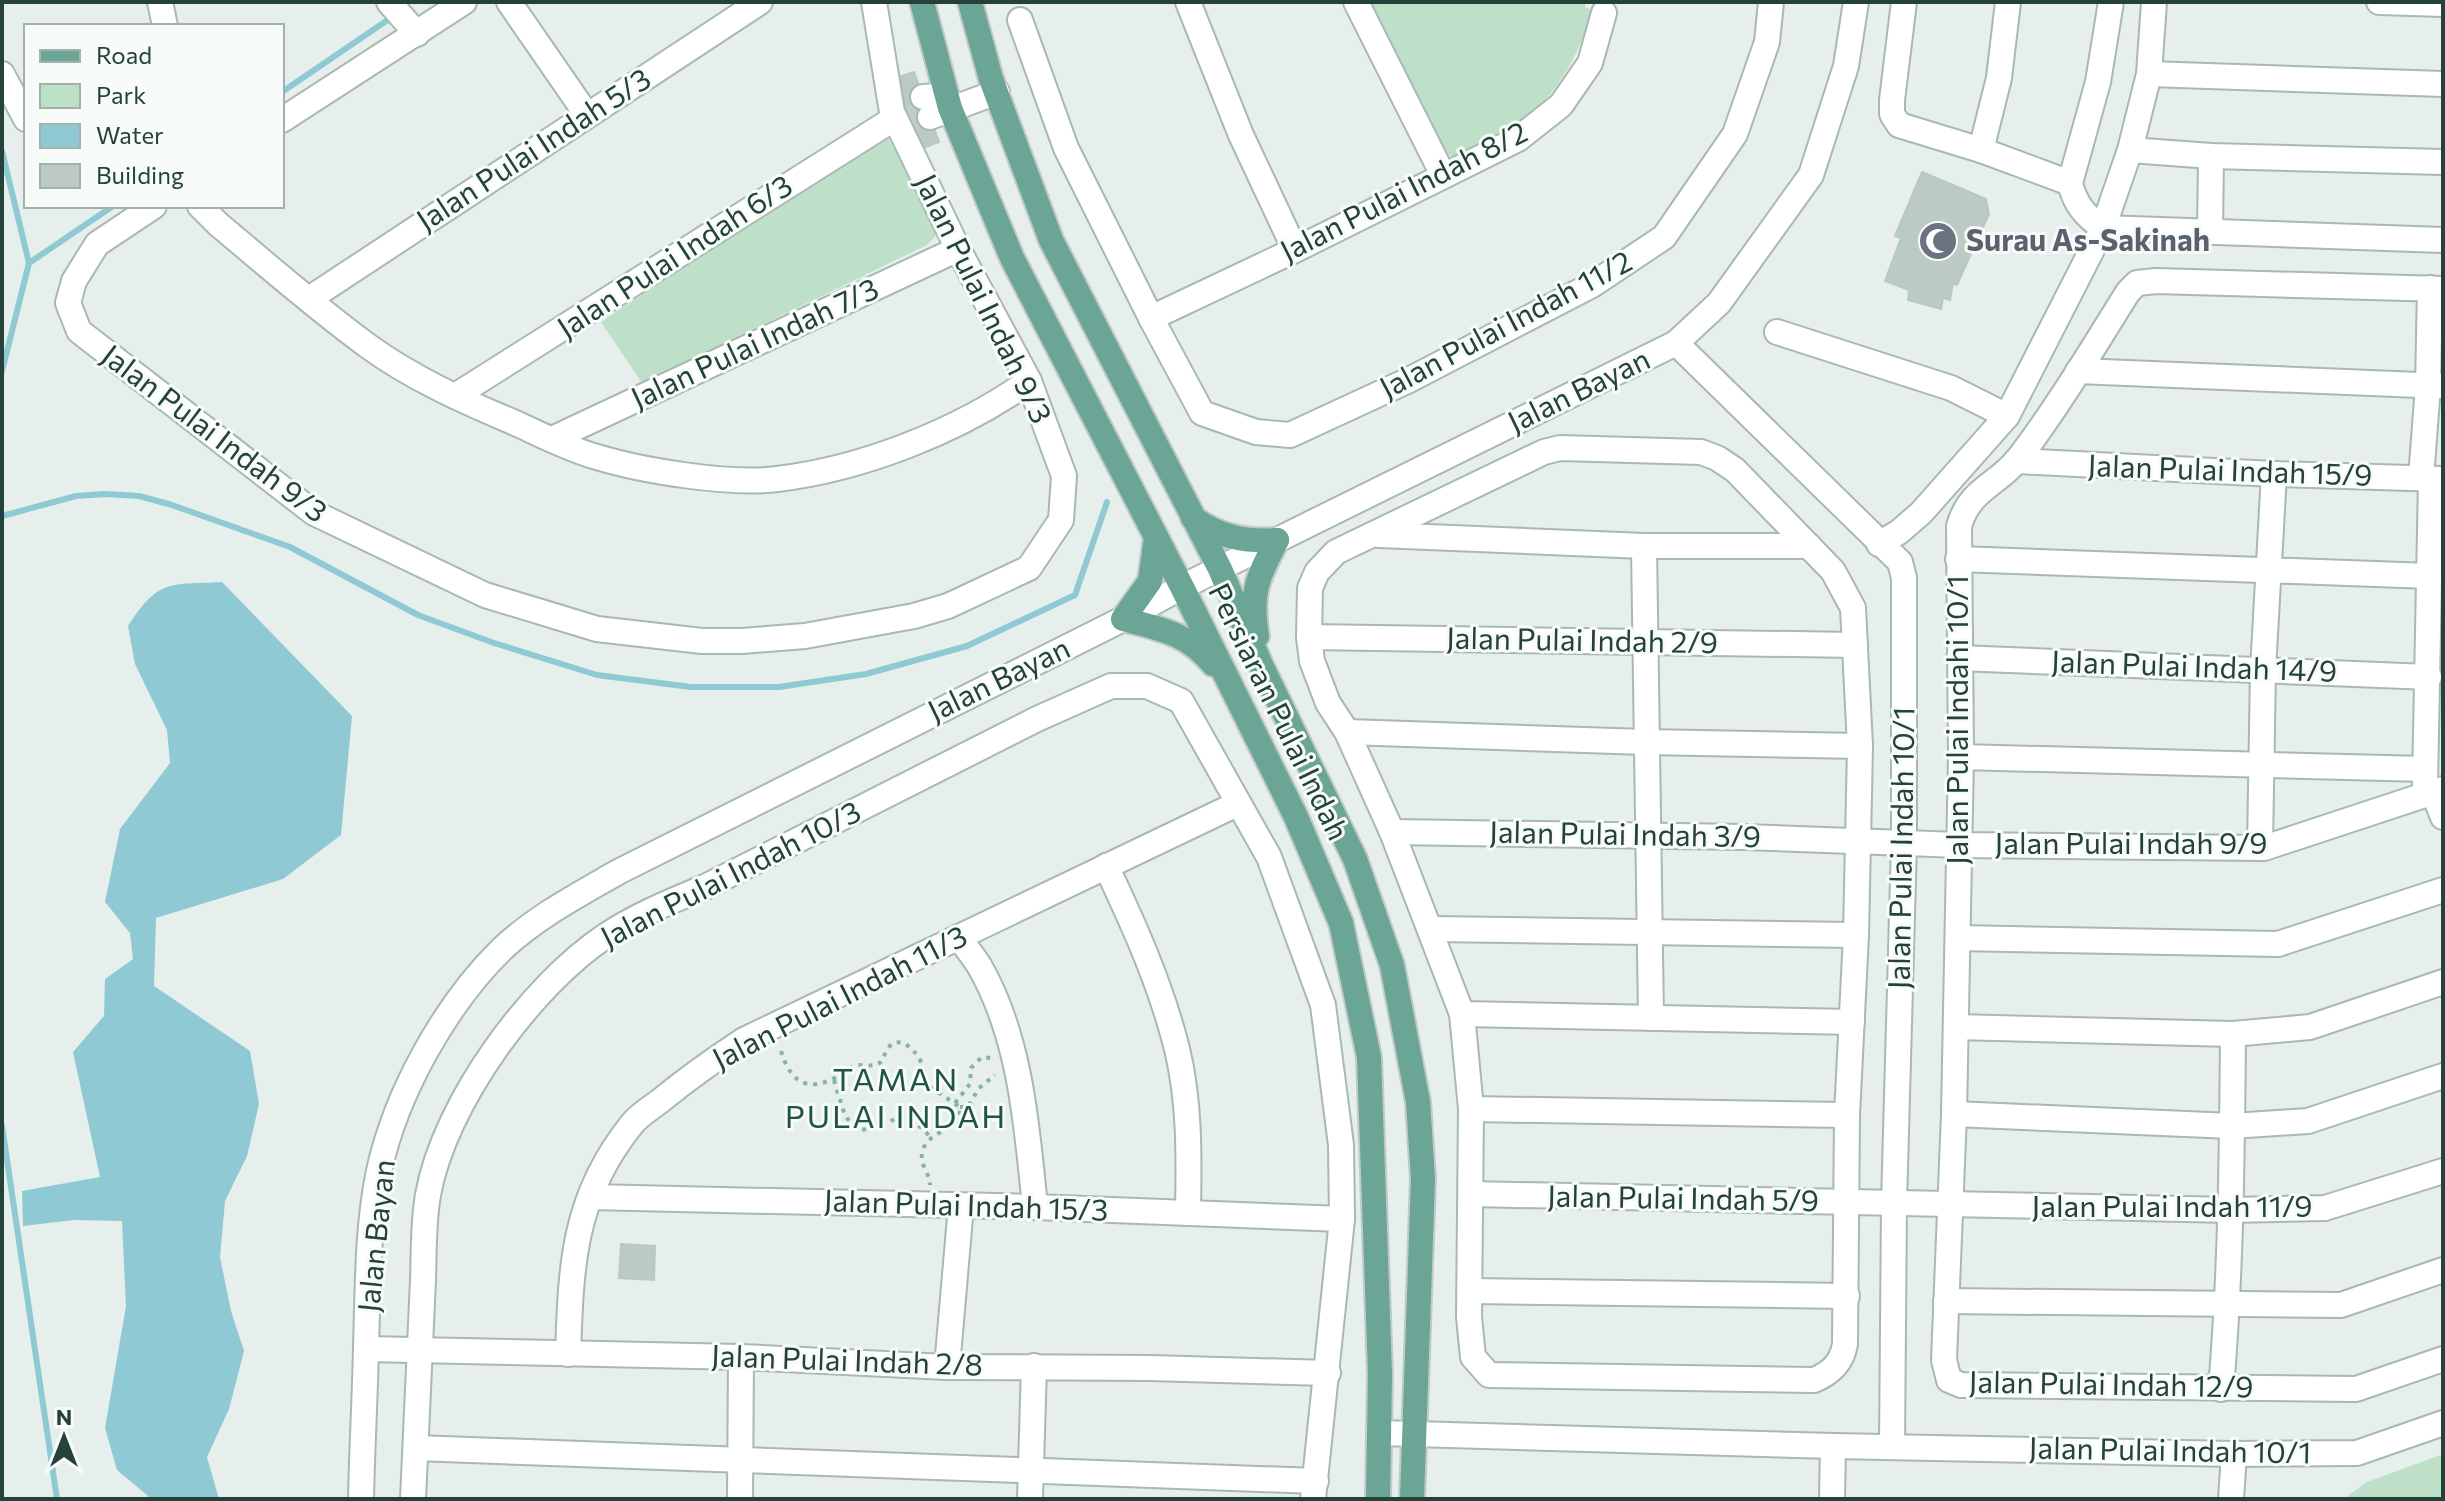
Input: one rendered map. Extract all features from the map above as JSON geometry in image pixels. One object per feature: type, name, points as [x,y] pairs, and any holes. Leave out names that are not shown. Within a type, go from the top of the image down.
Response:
[{"type":"main road","name":"Persiaran Pulai Indah","points":[[922,2],[919,110],[1012,258],[1182,587],[1296,817],[1341,923],[1369,1057],[1376,1199],[1380,1433],[1378,1499]]},
{"type":"main road","name":"Persiaran Pulai Indah","points":[[970,2],[994,86],[1051,240],[1220,569],[1261,665],[1355,859],[1392,965],[1418,1102],[1423,1179],[1412,1499]]},
{"type":"main road","points":[[1193,518],[1206,528],[1234,538],[1246,541],[1277,540],[1259,574],[1254,593],[1253,612],[1261,665]]},
{"type":"main road","points":[[1156,537],[1150,581],[1123,619],[1181,635],[1200,649],[1230,684]]},
{"type":"street","points":[[160,2],[165,24]]},
{"type":"street","points":[[389,2],[416,31]]},
{"type":"street","points":[[284,119],[464,2]]},
{"type":"street","points":[[509,2],[587,115]]},
{"type":"street","name":"Jalan Pulai Indah 5/3","points":[[309,299],[760,2]]},
{"type":"street","name":"Jalan Pulai Indah 9/3","points":[[151,208],[97,244],[74,281],[68,303],[79,331],[327,520],[485,595],[597,629],[702,641],[742,641],[805,636],[914,616],[948,606],[1029,568],[1061,520],[1064,476],[1029,381],[958,249],[919,110],[874,2]]},
{"type":"street","points":[[1188,2],[1241,135],[1295,250]]},
{"type":"street","points":[[1356,2],[1443,175]]},
{"type":"street","name":"Jalan Pulai Indah 11/2","points":[[1020,20],[1066,148],[1202,413],[1256,432],[1290,435],[1409,380],[1592,285],[1664,237],[1735,134],[1767,42],[1771,2]]},
{"type":"street","name":"Jalan Bayan","points":[[361,1499],[368,1265],[379,1171],[394,1120],[412,1079],[447,1018],[474,980],[504,948],[559,906],[618,872],[1182,587],[1676,343],[1719,303],[1811,175],[1846,66],[1856,2]]},
{"type":"street","points":[[1904,2],[1892,114],[1899,125],[1981,150],[2070,183]]},
{"type":"street","points":[[1981,150],[1999,78],[2008,2]]},
{"type":"street","points":[[2111,2],[2098,82],[2070,183],[2081,209],[2103,228],[2443,240]]},
{"type":"street","points":[[1879,544],[1921,513],[2007,416],[2103,228],[2130,150],[2149,74],[2154,2]]},
{"type":"street","points":[[2379,2],[2443,4]]},
{"type":"street","name":"Jalan Pulai Indah 8/2","points":[[1151,318],[1518,139],[1561,105],[1590,63],[1604,13]]},
{"type":"street","points":[[2,74],[24,115]]},
{"type":"street","points":[[2149,74],[2443,84]]},
{"type":"street","name":"Jalan Pulai Indah 6/3","points":[[455,396],[919,110],[994,86]]},
{"type":"street","points":[[2130,150],[2211,156],[2443,162]]},
{"type":"street","points":[[2210,231],[2211,156]]},
{"type":"street","points":[[202,208],[369,347],[415,376],[596,457],[659,471],[713,478],[774,480],[848,466],[912,442],[999,402],[1029,381]]},
{"type":"street","name":"Jalan Pulai Indah 7/3","points":[[552,439],[958,249]]},
{"type":"street","name":"Jalan Pulai Indahi 10/1","points":[[1949,1205],[1954,1114],[1961,757],[1958,559],[1959,526],[1963,511],[1985,486],[2016,461],[2137,283],[2437,288]]},
{"type":"street","points":[[2437,288],[2429,677],[2432,786],[2443,817]]},
{"type":"street","points":[[1777,332],[1951,388],[2007,416]]},
{"type":"street","name":"Jalan Pulai Indah 10/1","points":[[1676,343],[1900,562],[1904,578],[1904,843],[1894,1204],[1892,1447]]},
{"type":"street","points":[[2078,371],[2436,386]]},
{"type":"street","points":[[1372,535],[1544,452],[1560,448],[1701,452],[1717,458],[1735,470],[1809,546]]},
{"type":"street","name":"Jalan Pulai Indah 15/9","points":[[2016,461],[2432,479]]},
{"type":"street","points":[[2260,847],[2263,670],[2274,474]]},
{"type":"street","points":[[1372,535],[1644,546],[1809,546]]},
{"type":"street","name":"Jalan Pulai Indah 10/1","points":[[1372,535],[1336,552],[1317,572],[1310,588],[1312,661],[1328,703],[1347,732],[1392,832],[1462,1014],[1471,1109],[1469,1317],[1473,1357],[1489,1375],[1814,1380],[1829,1374],[1839,1362],[1845,1344],[1847,1296],[1847,1115],[1856,935],[1860,746],[1853,608],[1833,571],[1809,546]]},
{"type":"street","points":[[1644,546],[1651,1018]]},
{"type":"street","points":[[1958,559],[2430,576]]},
{"type":"street","name":"Jalan Pulai Indah 2/9","points":[[1309,637],[1855,645]]},
{"type":"street","name":"Jalan Pulai Indah 14/9","points":[[1959,658],[2429,677]]},
{"type":"street","name":"Jalan Pulai Indah 10/3","points":[[413,1499],[428,1196],[440,1147],[458,1109],[523,1010],[579,957],[607,935],[1037,719],[1111,686],[1147,686],[1181,701],[1237,804]]},
{"type":"street","points":[[1347,732],[1860,746]]},
{"type":"street","points":[[1961,757],[2261,764],[2432,786]]},
{"type":"street","name":"Jalan Pulai Indah 9/9","points":[[1858,840],[1959,845],[2260,847],[2278,845],[2432,786]]},
{"type":"street","points":[[416,1448],[1030,1469],[1314,1490],[1342,1219],[1341,1145],[1323,1005],[1269,857],[1237,804]]},
{"type":"street","name":"Jalan Pulai Indah 11/3","points":[[568,1354],[570,1287],[582,1214],[608,1159],[633,1122],[696,1071],[744,1040],[1237,804]]},
{"type":"street","name":"Jalan Pulai Indah 3/9","points":[[1392,832],[1858,840]]},
{"type":"street","points":[[1106,866],[1141,940],[1177,1050],[1189,1138],[1188,1213]]},
{"type":"street","points":[[1958,938],[2278,944],[2443,890]]},
{"type":"street","points":[[1431,929],[1856,935]]},
{"type":"street","points":[[958,937],[980,966],[1003,1019],[1023,1096],[1035,1207]]},
{"type":"street","points":[[1956,1027],[2233,1034],[2310,1027],[2443,982]]},
{"type":"street","name":"Jalan Pulai Indah 10/1","points":[[1462,1014],[1852,1022]]},
{"type":"street","points":[[2221,1389],[2232,1210],[2233,1034]]},
{"type":"street","points":[[1954,1114],[2232,1126],[2308,1121],[2443,1076]]},
{"type":"street","points":[[1471,1109],[1847,1115]]},
{"type":"street","name":"Jalan Pulai Indah 11/9","points":[[1894,1204],[2232,1210],[2325,1208],[2443,1171]]},
{"type":"street","name":"Jalan Pulai Indah 5/9","points":[[1471,1194],[1894,1204]]},
{"type":"street","name":"Jalan Pulai Indah 15/3","points":[[590,1197],[1035,1207],[1342,1219]]},
{"type":"street","name":"Jalan Pulai Indah 12/9","points":[[1949,1205],[1945,1372],[1949,1380],[1961,1385],[2356,1389],[2443,1359]]},
{"type":"street","points":[[947,1367],[961,1206]]},
{"type":"street","points":[[1946,1301],[2341,1305],[2443,1270]]},
{"type":"street","points":[[1470,1291],[1847,1296]]},
{"type":"street","name":"Jalan Pulai Indah 2/8","points":[[366,1349],[741,1357],[947,1367],[1328,1373]]},
{"type":"street","points":[[740,1499],[741,1357]]},
{"type":"street","points":[[1030,1499],[1034,1366]]},
{"type":"street","name":"Jalan Pulai Indah 10/1","points":[[1380,1433],[1833,1446],[2234,1454],[2357,1453],[2443,1423]]},
{"type":"street","points":[[1832,1499],[1833,1446]]},
{"type":"street","points":[[2231,1499],[2234,1454]]},
{"type":"path","points":[[781,1051],[787,1067],[805,1084],[819,1085],[834,1080],[855,1065],[879,1065],[892,1043],[903,1042],[914,1050],[923,1063],[930,1087],[957,1105],[968,1107],[973,1095],[997,1073],[997,1064],[986,1056],[977,1061],[971,1068],[970,1084],[957,1105]]},
{"type":"path","points":[[834,1080],[845,1116],[855,1127],[869,1129],[894,1118],[902,1118],[925,1130],[930,1137]]},
{"type":"path","points":[[931,1191],[930,1179],[921,1159],[924,1146],[930,1137],[951,1127],[960,1113],[957,1105]]},
{"type":"green space","points":[[1366,2],[1585,2],[1592,15],[1577,51],[1545,101],[1516,128],[1477,150],[1454,157],[1441,152]]},
{"type":"green space","points":[[885,132],[893,147],[900,143],[941,230],[927,245],[642,383],[601,322]]},
{"type":"green space","points":[[2443,1454],[2443,1499],[2343,1499],[2367,1482]]},
{"type":"water","points":[[222,582],[352,716],[341,835],[283,879],[156,918],[154,986],[250,1051],[259,1104],[247,1156],[225,1201],[220,1257],[231,1311],[244,1351],[229,1409],[207,1457],[219,1499],[148,1499],[117,1470],[105,1428],[126,1306],[122,1221],[74,1220],[23,1226],[22,1191],[100,1177],[73,1052],[104,1016],[105,979],[133,959],[130,933],[105,902],[120,829],[170,763],[167,730],[135,664],[128,626],[148,599],[167,587]]},
{"type":"building","points":[[914,72],[939,142],[918,150],[893,79]]},
{"type":"building","name":"Surau As-Sakinah","points":[[1922,172],[1986,199],[1989,214],[1957,285],[1953,283],[1950,300],[1943,298],[1941,309],[1908,300],[1909,290],[1885,281],[1901,238],[1895,236]]},
{"type":"building","points":[[621,1244],[655,1246],[654,1280],[619,1278]]},
{"type":"waterway","points":[[284,91],[395,15]]},
{"type":"waterway","points":[[2,151],[29,263],[2,371]]},
{"type":"waterway","points":[[29,263],[110,208]]},
{"type":"waterway","points":[[2,516],[76,496],[139,496],[290,547],[418,615],[597,675],[691,687],[779,687],[866,674],[967,646],[1075,595],[1107,502]]},
{"type":"waterway","points":[[2,1126],[57,1499]]},
{"type":"tunnel","points":[[908,119],[929,112]]},
{"type":"place","name":"Surau As-Sakinah","points":[[1938,241]]},
{"type":"district","name":"TAMAN PULAI INDAH","points":[[896,1098]]}]
